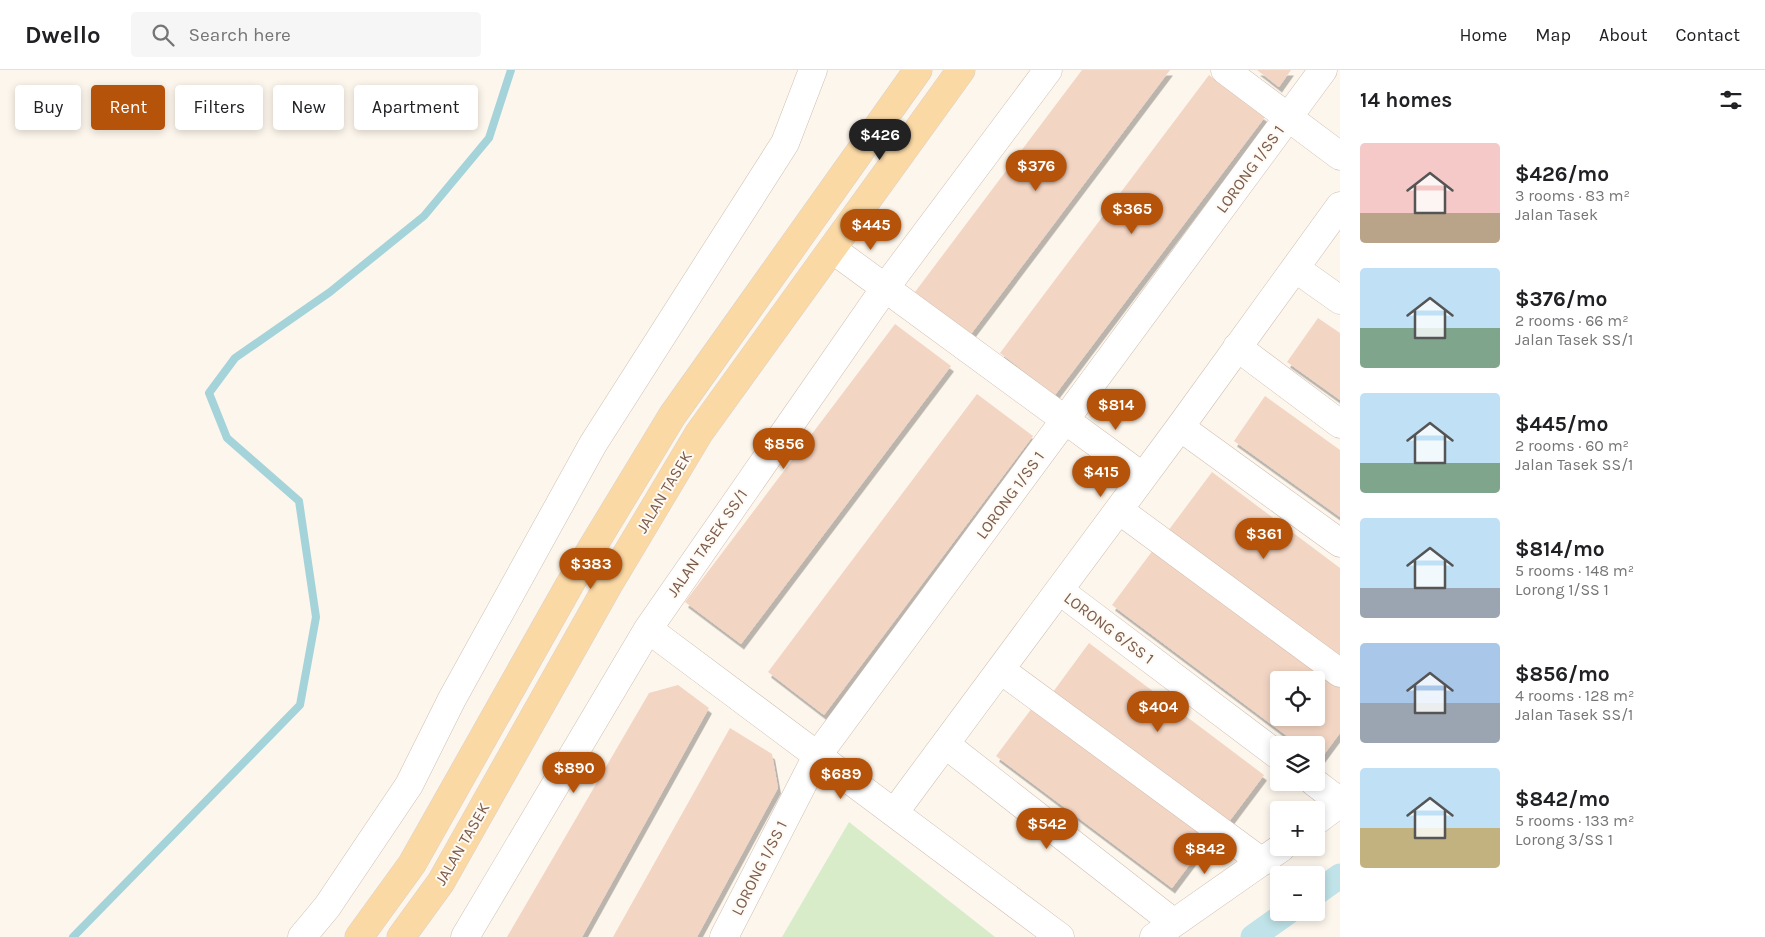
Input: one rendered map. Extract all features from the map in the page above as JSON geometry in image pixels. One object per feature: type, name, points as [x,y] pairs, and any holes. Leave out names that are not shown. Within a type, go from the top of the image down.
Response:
[{"type":"main road","name":"JALAN TASEK","points":[[359,937],[412,864],[570,584],[672,416],[918,70]]},
{"type":"main road","name":"JALAN TASEK","points":[[401,937],[441,882],[610,582],[699,433],[961,70]]},
{"type":"street","points":[[302,937],[327,907],[409,785],[452,699],[594,444],[785,143],[813,70]]},
{"type":"street","name":"JALAN TASEK SS/1","points":[[465,937],[648,629],[885,288],[1048,70]]},
{"type":"street","points":[[1225,70],[1340,156]]},
{"type":"street","name":"LORONG 1/SS 1","points":[[724,937],[817,756],[1323,70]]},
{"type":"street","points":[[894,813],[1060,591],[1340,206]]},
{"type":"street","points":[[832,248],[1142,477]]},
{"type":"street","points":[[1295,268],[1340,300]]},
{"type":"street","points":[[1237,347],[1340,424]]},
{"type":"street","points":[[1180,427],[1340,543]]},
{"type":"street","points":[[1119,510],[1340,672]]},
{"type":"street","name":"LORONG 6/SS 1","points":[[1060,591],[1270,749]]},
{"type":"street","points":[[648,629],[1060,937]]},
{"type":"street","points":[[1001,670],[1270,854]]},
{"type":"street","points":[[945,744],[1164,930],[1270,856]]},
{"type":"street","points":[[1325,791],[1340,803],[1325,814]]},
{"type":"green space","points":[[849,822],[995,937],[782,937]]},
{"type":"building","points":[[1082,70],[1170,70],[971,334],[915,292]]},
{"type":"building","points":[[1257,70],[1291,70],[1279,87]]},
{"type":"building","points":[[1209,75],[1265,117],[1055,395],[1000,353]]},
{"type":"building","points":[[1318,318],[1340,333],[1340,400],[1287,362]]},
{"type":"building","points":[[895,324],[951,366],[741,644],[685,602]]},
{"type":"building","points":[[977,394],[1033,436],[824,715],[768,672]]},
{"type":"building","points":[[1265,396],[1340,450],[1340,517],[1234,441]]},
{"type":"building","points":[[1212,472],[1340,568],[1340,660],[1168,531]]},
{"type":"building","points":[[1156,546],[1323,671],[1270,671],[1270,723],[1112,605]]},
{"type":"building","points":[[1089,643],[1264,775],[1228,823],[1053,692]]},
{"type":"building","points":[[1325,673],[1340,684],[1340,733],[1325,753],[1325,736],[1287,736],[1274,726],[1325,726]]},
{"type":"building","points":[[678,685],[709,708],[582,937],[507,937],[649,693]]},
{"type":"building","points":[[1032,708],[1208,840],[1172,888],[996,756]]},
{"type":"building","points":[[730,728],[772,754],[778,788],[697,937],[613,937]]},
{"type":"waterway","points":[[73,937],[300,705],[316,617],[299,501],[227,438],[209,393],[235,358],[330,292],[424,216],[489,138],[511,70]]},
{"type":"waterway","points":[[1325,887],[1340,876]]},
{"type":"waterway","points":[[1253,937],[1275,921]]}]
